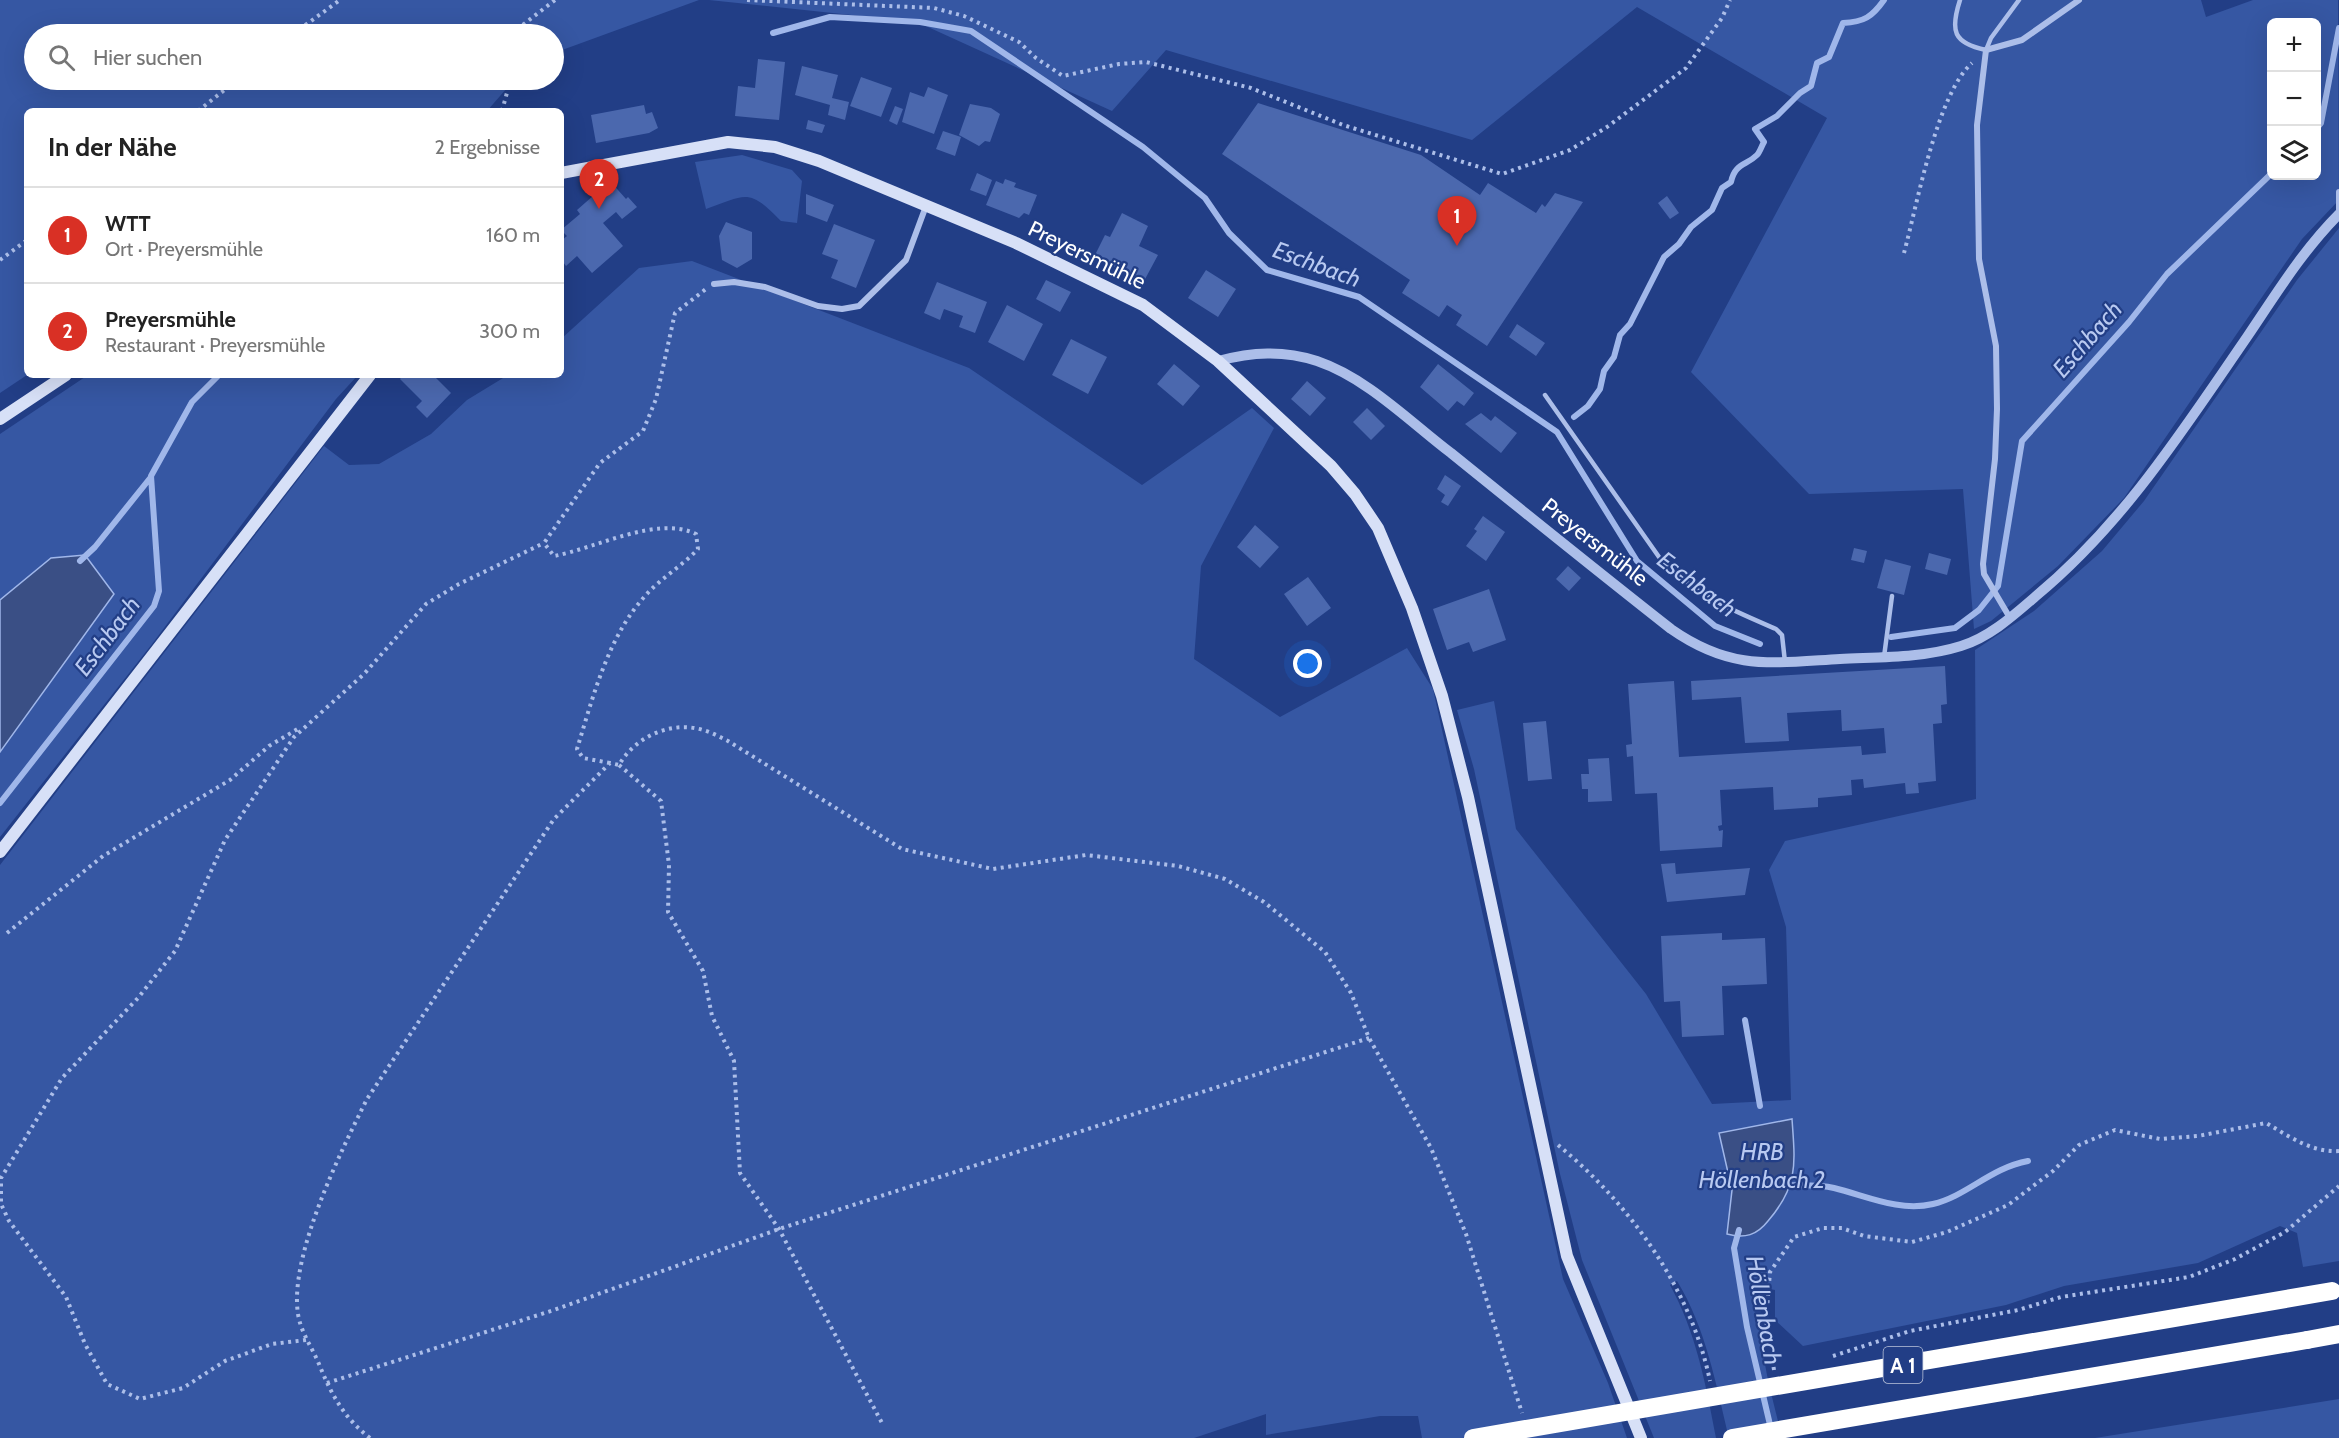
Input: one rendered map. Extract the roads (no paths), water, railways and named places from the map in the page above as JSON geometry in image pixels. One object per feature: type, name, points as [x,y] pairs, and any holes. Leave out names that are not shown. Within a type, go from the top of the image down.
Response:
[{"type":"highway","name":"A 1","points":[[1473,1438],[2336,1291]]},
{"type":"highway","name":"A 1","points":[[1732,1438],[2339,1334]]},
{"type":"main road","name":"Preyersmühle","points":[[564,172],[713,144],[751,143],[819,161],[927,205],[1102,283],[1159,316],[1218,361],[1331,466],[1355,494],[1378,528],[1392,561],[1427,652],[1453,737],[1568,1256],[1641,1438]]},
{"type":"main road","points":[[0,419],[62,378]]},
{"type":"main road","points":[[0,852],[368,378]]},
{"type":"street","points":[[2010,618],[1984,574],[1997,409],[1996,346],[1979,259],[1977,125],[1986,50],[2022,40],[2079,0]]},
{"type":"street","points":[[2339,192],[2339,212]]},
{"type":"street","points":[[714,284],[734,282],[765,287],[818,306],[842,309],[859,306],[906,260],[927,205]]},
{"type":"street","name":"Preyersmühle","points":[[1218,361],[1253,353],[1280,353],[1317,361],[1339,370],[1400,413],[1684,638],[1718,655],[1749,663],[1884,657],[1939,651],[1978,639],[2010,618],[2075,561],[2142,487],[2298,261],[2339,212]]},
{"type":"lane","points":[[1960,0],[1954,28],[1958,38],[1973,47],[1986,50],[1991,38],[2019,0]]},
{"type":"lane","points":[[1545,395],[1569,426],[1643,536],[1671,571],[1706,598],[1776,629],[1782,635],[1785,662]]},
{"type":"lane","points":[[1884,657],[1892,596]]},
{"type":"water","points":[[85,555],[114,594],[0,752],[0,600],[51,558]]},
{"type":"water","name":"HRB Höllenbach 2","points":[[1792,1119],[1793,1173],[1785,1196],[1768,1221],[1755,1233],[1745,1236],[1727,1234],[1732,1190],[1719,1133]]},
{"type":"waterway","points":[[1574,417],[1588,406],[1600,389],[1604,371],[1614,357],[1620,335],[1630,324],[1664,257],[1679,244],[1691,227],[1712,210],[1722,188],[1731,182],[1735,171],[1759,152],[1764,142],[1755,129],[1777,116],[1800,93],[1811,86],[1817,63],[1829,57],[1843,23],[1867,18],[1884,0]]},
{"type":"waterway","name":"Eschbach","points":[[773,33],[830,17],[920,22],[971,31],[1143,147],[1205,198],[1229,233],[1267,270],[1359,297],[1557,432],[1637,561],[1715,626],[1760,644]]},
{"type":"waterway","name":"Eschbach","points":[[2318,126],[2321,123],[2339,28]]},
{"type":"waterway","name":"Eschbach","points":[[1891,637],[1955,628],[1979,610],[1998,586],[2022,441],[2129,322],[2167,274],[2267,178]]},
{"type":"waterway","name":"Eschbach","points":[[0,803],[154,606],[159,591],[151,476],[192,402],[216,378]]},
{"type":"waterway","points":[[80,561],[95,547],[151,477]]},
{"type":"waterway","name":"Höllenbach","points":[[1745,1020],[1760,1106]]},
{"type":"waterway","points":[[1784,1185],[1828,1187],[1895,1205],[1920,1206],[1945,1200],[2002,1170],[2028,1161]]},
{"type":"waterway","name":"Höllenbach","points":[[1739,1230],[1734,1248],[1747,1327],[1771,1429]]},
{"type":"place","name":"Preyersmühle","points":[[599,209]]},
{"type":"place","name":"WTT","points":[[1457,246]]}]
